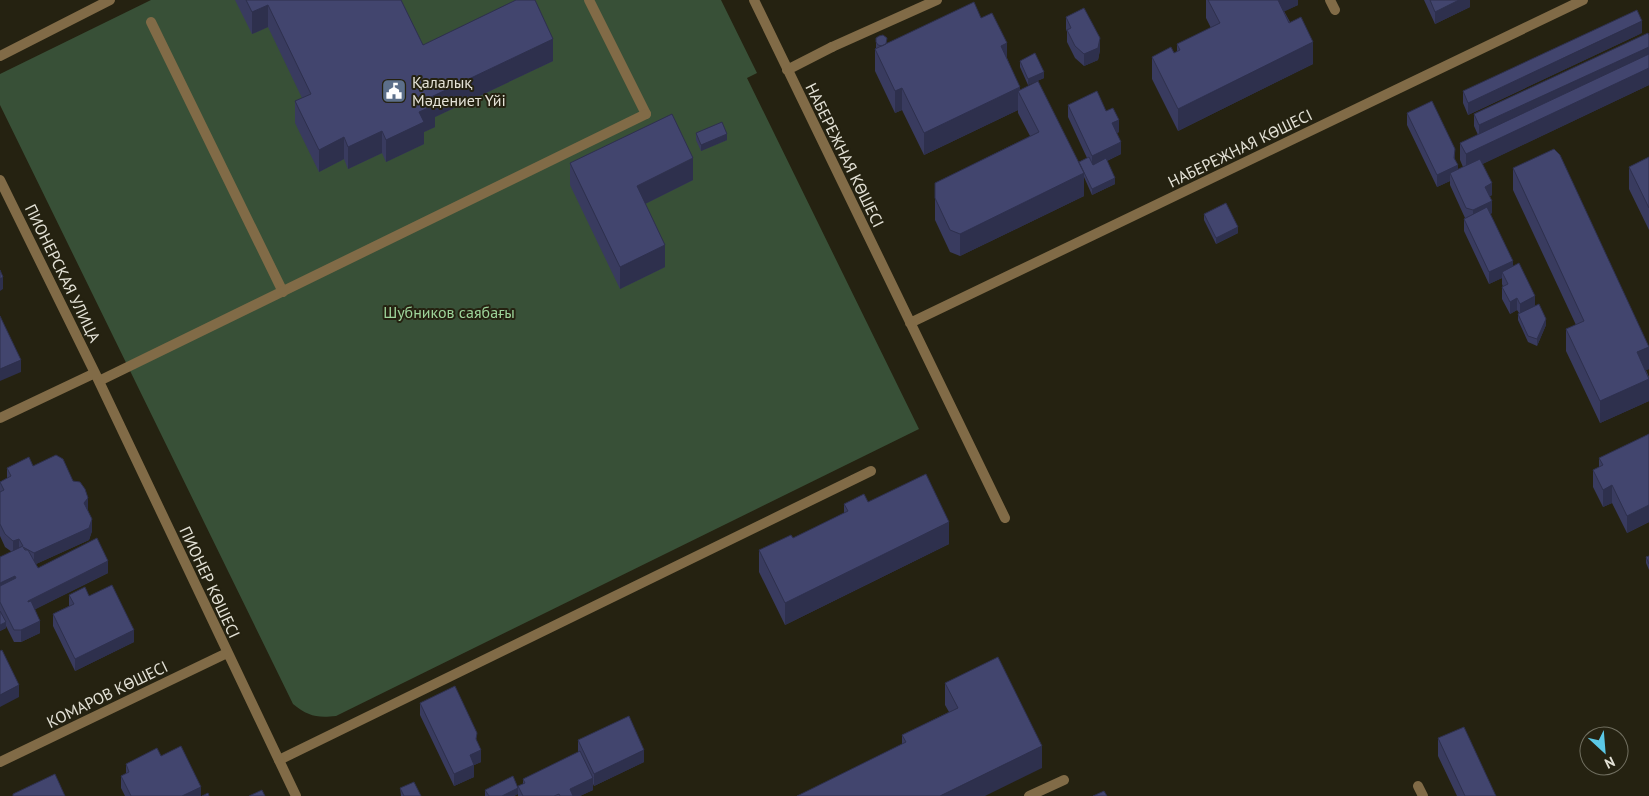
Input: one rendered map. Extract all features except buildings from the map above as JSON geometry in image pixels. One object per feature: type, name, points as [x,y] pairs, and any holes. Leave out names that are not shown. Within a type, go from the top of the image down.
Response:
[{"type":"street","points":[[0,56],[110,0]]},
{"type":"street","points":[[0,418],[97,377],[283,292],[646,114],[589,0]]},
{"type":"street","name":"НАБЕРЕЖНАЯ КӨШЕСІ","points":[[754,0],[1005,518]]},
{"type":"street","points":[[788,70],[832,47],[937,0]]},
{"type":"street","points":[[1330,0],[1335,10]]},
{"type":"street","name":"НАБЕРЕЖНАЯ КӨШЕСІ","points":[[910,323],[1583,0]]},
{"type":"street","points":[[151,22],[283,292]]},
{"type":"street","name":"ПИОНЕРСКАЯ УЛИЦА","points":[[0,180],[97,377]]},
{"type":"street","name":"ПИОНЕР КӨШЕСІ","points":[[97,377],[296,796]]},
{"type":"street","points":[[278,760],[871,471]]},
{"type":"street","name":"КОМАРОВ КӨШЕСІ","points":[[0,762],[227,653]]},
{"type":"street","points":[[1029,796],[1064,780]]},
{"type":"street","points":[[1418,786],[1423,796]]},
{"type":"green space","name":"Шубников саябағы","points":[[151,0],[721,0],[757,73],[747,78],[919,429],[336,716],[323,717],[303,711],[293,704],[0,105],[0,74]]},
{"type":"place","name":"Қалалық Мәдениет Үйі","points":[[394,91]]}]
